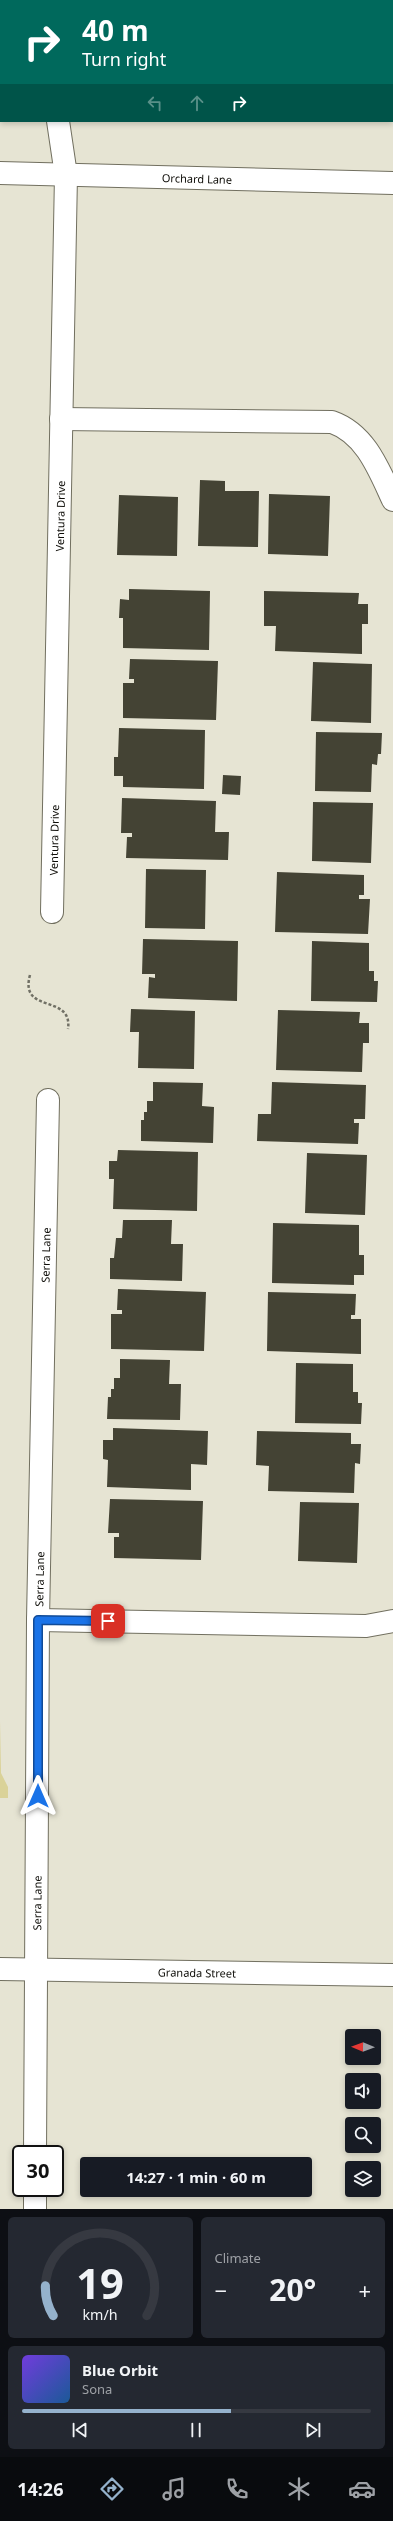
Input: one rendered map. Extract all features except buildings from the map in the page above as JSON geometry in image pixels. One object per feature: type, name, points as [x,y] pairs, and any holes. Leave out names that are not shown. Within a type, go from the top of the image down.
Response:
[{"type":"street","name":"Ventura Drive","points":[[52,912],[66,175],[58,122]]},
{"type":"street","name":"Orchard Lane","points":[[0,173],[393,184]]},
{"type":"street","points":[[61,419],[332,422],[345,427],[362,443],[376,464],[393,500]]},
{"type":"street","name":"Serra Lane","points":[[35,2145],[38,1620],[48,1100]]},
{"type":"street","points":[[38,1620],[366,1626],[393,1621]]},
{"type":"street","name":"Granada Street","points":[[0,1969],[393,1975]]},
{"type":"street","points":[[35,2197],[35,2209]]},
{"type":"path","points":[[30,975],[28,991],[31,996],[63,1010],[68,1020],[68,1029]]},
{"type":"shaded area","points":[[0,1721],[1,1773],[8,1787],[8,1798],[0,1798]]},
{"type":"route","points":[[38,1796],[38,1620],[108,1621]]}]
